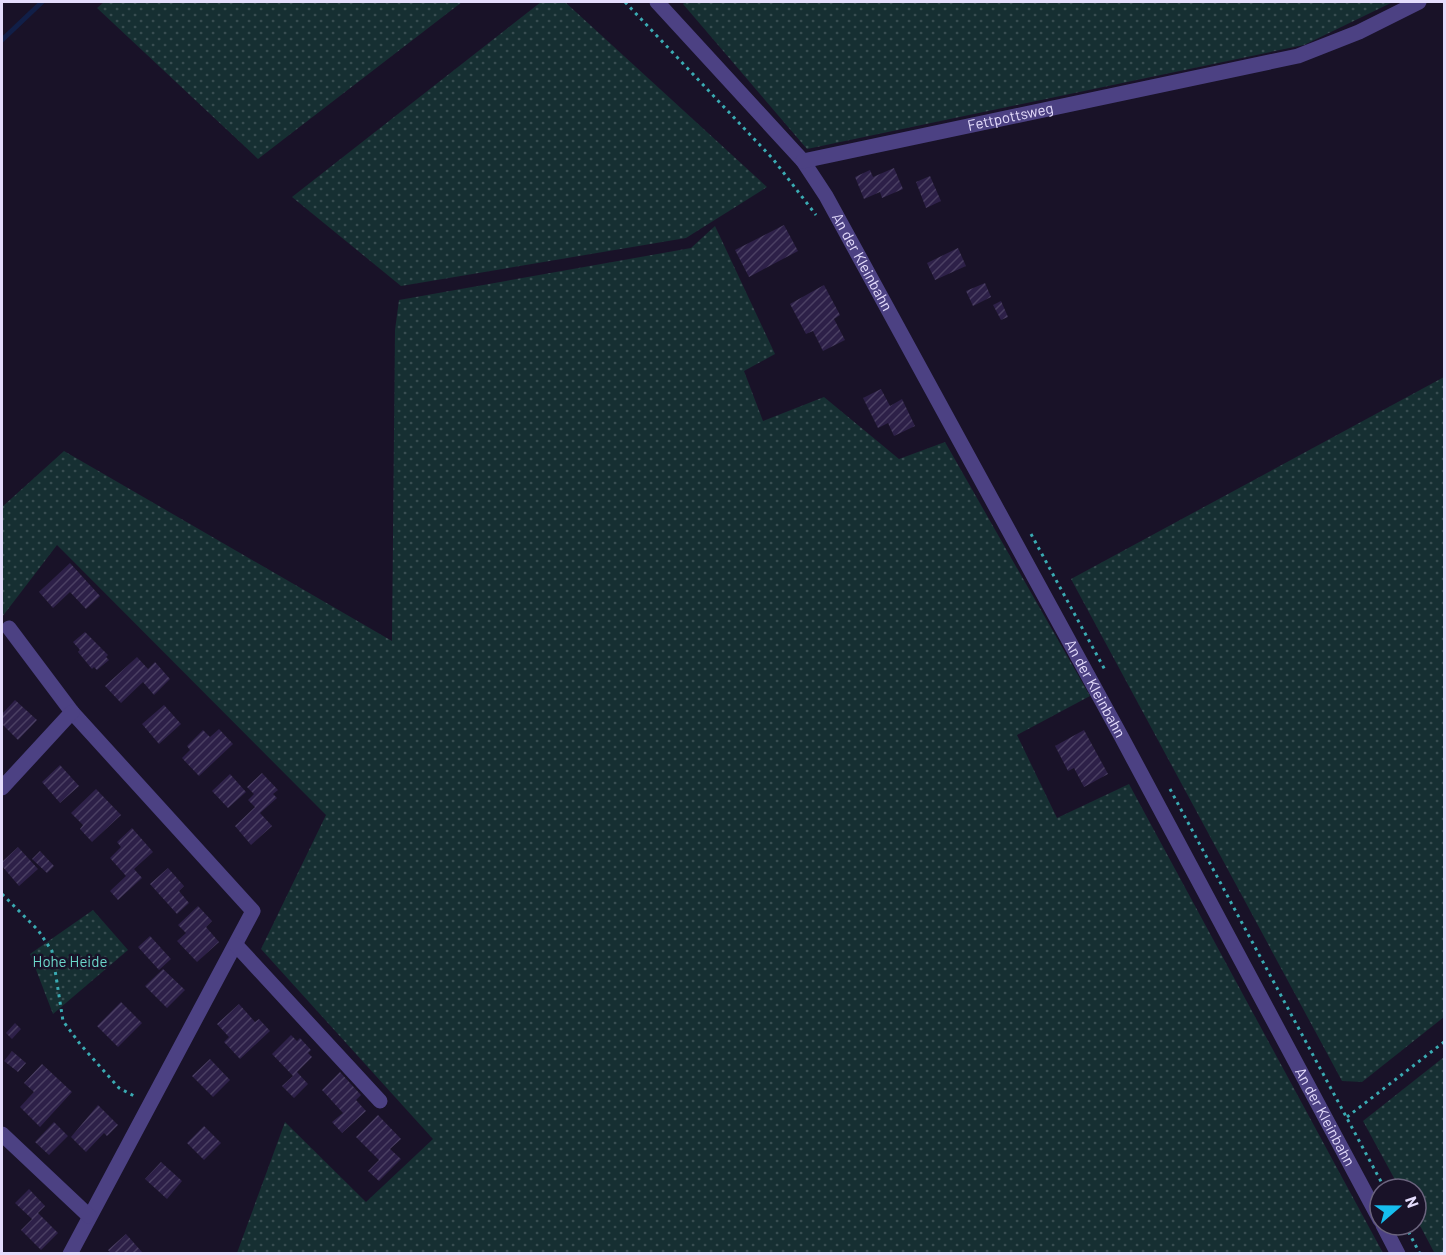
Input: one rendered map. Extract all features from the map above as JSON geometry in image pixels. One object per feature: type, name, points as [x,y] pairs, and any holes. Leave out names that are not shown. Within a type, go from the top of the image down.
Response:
[{"type":"street","points":[[657,2],[803,161]]},
{"type":"street","name":"Fettpottsweg","points":[[803,161],[1298,56],[1359,32],[1419,2]]},
{"type":"street","name":"An der Kleinbahn","points":[[803,161],[826,196],[909,344],[1368,1198]]},
{"type":"street","points":[[9,628],[72,712],[253,911],[89,1215],[75,1251]]},
{"type":"street","points":[[2,788],[72,712]]},
{"type":"street","points":[[236,945],[380,1101]]},
{"type":"street","points":[[2,1134],[89,1215]]},
{"type":"street","points":[[1389,1237],[1398,1254]]},
{"type":"path","points":[[625,2],[773,159],[817,215]]},
{"type":"path","points":[[2,894],[38,930],[52,951],[63,1021],[119,1088],[151,1102]]},
{"type":"path","points":[[1331,1129],[1444,1042]]},
{"type":"path","points":[[1411,1237],[1420,1254]]},
{"type":"green space","points":[[104,2],[462,2],[258,159],[97,8]]},
{"type":"green space","points":[[541,2],[565,2],[767,187],[686,238],[401,286],[292,197]]},
{"type":"green space","points":[[685,2],[1393,2],[1304,45],[807,149],[683,4]]},
{"type":"green space","points":[[715,226],[775,354],[744,371],[763,421],[824,397],[899,459],[945,442],[1090,696],[1017,735],[1057,818],[1129,784],[1368,1225],[1368,1237],[1374,1237],[1383,1253],[237,1253],[285,1122],[366,1202],[433,1139],[261,949],[326,815],[57,545],[2,617],[2,507],[64,451],[392,641],[395,330],[399,300],[691,248]]},
{"type":"green space","points":[[1444,377],[1444,1017],[1362,1082],[1342,1081],[1071,579]]},
{"type":"green space","name":"Hohe Heide","points":[[93,910],[128,950],[53,1014],[30,954]]},
{"type":"green space","points":[[1444,1057],[1444,1253],[1435,1254],[1426,1237],[1428,1237],[1428,1177],[1393,1177],[1363,1121]]},
{"type":"building","points":[[894,168],[903,189],[882,198],[880,192],[864,199],[855,177],[870,170],[873,177]]},
{"type":"building","points":[[930,176],[941,201],[926,208],[916,182]]},
{"type":"building","points":[[784,225],[798,251],[749,277],[735,250]]},
{"type":"building","points":[[958,248],[966,266],[935,280],[927,263]]},
{"type":"building","points":[[985,283],[991,297],[973,306],[966,291]]},
{"type":"building","points":[[824,285],[840,315],[834,319],[845,340],[823,351],[813,331],[806,334],[790,304]]},
{"type":"building","points":[[1001,301],[1008,317],[1001,320],[993,305]]},
{"type":"building","points":[[881,389],[890,406],[902,399],[915,426],[894,436],[888,423],[878,428],[863,398]]},
{"type":"building","points":[[70,563],[100,596],[86,609],[70,592],[53,608],[39,592]]},
{"type":"building","points":[[85,632],[108,655],[106,657],[109,660],[97,670],[94,667],[92,669],[73,642]]},
{"type":"building","points":[[137,657],[148,669],[155,662],[170,679],[154,695],[143,682],[121,703],[105,686]]},
{"type":"building","points":[[15,700],[37,720],[18,740],[2,724],[2,714]]},
{"type":"building","points":[[164,705],[181,724],[159,744],[142,724]]},
{"type":"building","points":[[219,729],[233,744],[199,776],[182,758],[190,750],[187,746],[203,730],[210,737]]},
{"type":"building","points":[[1084,730],[1108,774],[1084,787],[1074,768],[1068,771],[1055,746]]},
{"type":"building","points":[[60,765],[79,786],[60,803],[42,782]]},
{"type":"building","points":[[262,773],[278,790],[273,794],[277,798],[260,813],[272,826],[251,845],[235,826],[255,807],[248,800],[254,794],[247,787]]},
{"type":"building","points":[[230,774],[246,792],[228,808],[212,791]]},
{"type":"building","points":[[96,789],[121,815],[92,842],[80,829],[83,825],[71,813]]},
{"type":"building","points":[[132,828],[153,852],[134,869],[142,878],[118,900],[110,891],[126,876],[110,858],[121,847],[117,842]]},
{"type":"building","points":[[18,847],[38,869],[19,886],[2,866],[2,862]]},
{"type":"building","points":[[40,851],[54,866],[47,873],[32,859]]},
{"type":"building","points":[[168,868],[184,886],[179,891],[189,903],[177,914],[150,884]]},
{"type":"building","points":[[198,906],[212,921],[206,927],[219,942],[197,962],[177,941],[186,933],[178,925]]},
{"type":"building","points":[[150,936],[171,959],[159,970],[138,947]]},
{"type":"building","points":[[163,969],[185,990],[167,1008],[145,986]]},
{"type":"building","points":[[121,1002],[142,1023],[118,1047],[97,1026]]},
{"type":"building","points":[[239,1004],[255,1022],[259,1019],[270,1031],[240,1059],[224,1042],[229,1037],[217,1024]]},
{"type":"building","points":[[15,1023],[21,1029],[12,1039],[6,1033]]},
{"type":"building","points":[[291,1035],[297,1041],[300,1038],[311,1050],[308,1053],[312,1057],[297,1072],[308,1084],[294,1098],[282,1086],[293,1076],[272,1054]]},
{"type":"building","points":[[12,1051],[26,1063],[18,1072],[4,1061]]},
{"type":"building","points":[[210,1059],[230,1080],[213,1097],[192,1076]]},
{"type":"building","points":[[42,1064],[72,1092],[40,1127],[20,1107],[34,1092],[24,1083]]},
{"type":"building","points":[[340,1072],[361,1095],[356,1100],[366,1111],[342,1133],[332,1122],[343,1113],[322,1090]]},
{"type":"building","points":[[98,1105],[118,1125],[107,1136],[104,1133],[86,1152],[71,1137]]},
{"type":"building","points":[[378,1115],[401,1139],[390,1149],[401,1159],[379,1181],[368,1171],[379,1160],[356,1137]]},
{"type":"building","points":[[54,1122],[68,1136],[49,1155],[35,1142]]},
{"type":"building","points":[[204,1126],[221,1143],[204,1160],[187,1143]]},
{"type":"building","points":[[161,1162],[182,1181],[167,1199],[145,1179]]},
{"type":"building","points":[[29,1189],[45,1206],[38,1213],[58,1233],[41,1250],[21,1230],[32,1219],[15,1203]]},
{"type":"building","points":[[126,1234],[142,1252],[111,1254],[108,1250]]},
{"type":"waterway","points":[[2,40],[42,2]]}]
